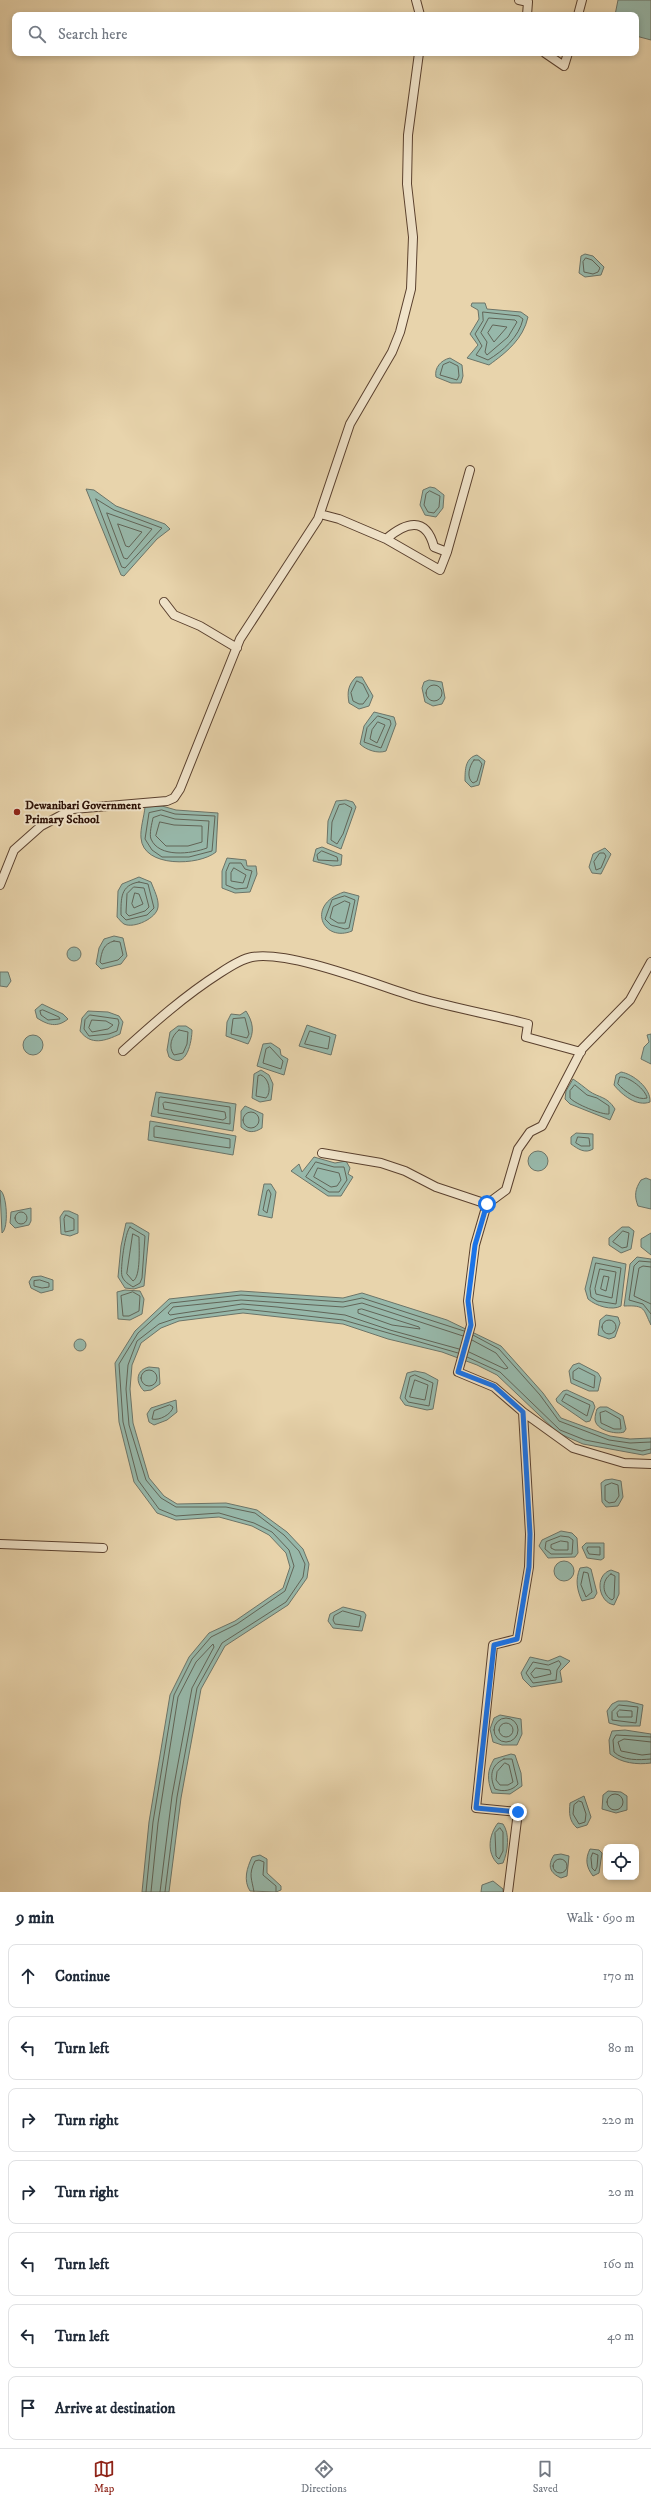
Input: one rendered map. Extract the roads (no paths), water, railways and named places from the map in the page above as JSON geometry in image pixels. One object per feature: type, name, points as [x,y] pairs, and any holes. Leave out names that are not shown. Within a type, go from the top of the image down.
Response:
[{"type":"street","points":[[416,0],[419,12]]},
{"type":"street","points":[[519,0],[528,2],[527,12]]},
{"type":"street","points":[[579,12],[582,0]]},
{"type":"street","points":[[0,885],[14,850],[41,826],[73,809],[167,801],[174,798],[180,789],[240,639],[320,514],[350,424],[392,352],[400,332],[411,289],[412,237],[408,184],[408,135],[419,56]]},
{"type":"street","points":[[549,56],[564,66],[567,56]]},
{"type":"street","points":[[320,514],[339,519],[386,539],[440,570],[447,552],[470,470]]},
{"type":"street","points":[[386,539],[402,527],[410,524],[425,529],[431,535],[434,547],[447,552]]},
{"type":"street","points":[[164,602],[174,614],[200,626],[237,648]]},
{"type":"street","points":[[123,1051],[154,1022],[196,988],[233,965],[251,957],[273,956],[318,967],[420,998],[528,1024],[526,1037],[581,1052]]},
{"type":"street","points":[[651,962],[630,1000],[581,1052],[542,1126],[530,1132],[518,1149],[506,1190],[487,1204],[475,1245],[470,1274],[468,1301],[471,1325],[458,1372],[494,1386],[523,1412],[573,1448],[624,1463],[651,1464]]},
{"type":"street","points":[[322,1153],[381,1163],[405,1171],[436,1187],[487,1204]]},
{"type":"street","points":[[508,1892],[518,1812],[476,1808],[494,1645],[517,1639],[529,1567],[530,1534],[523,1412]]},
{"type":"street","points":[[0,1544],[103,1548]]},
{"type":"water","points":[[618,0],[651,0],[651,40],[639,37],[639,12],[616,12]]},
{"type":"water","points":[[585,254],[593,256],[604,267],[601,275],[585,277],[579,273],[581,256]]},
{"type":"water","points":[[472,303],[485,303],[487,309],[521,312],[528,317],[526,325],[518,338],[508,350],[489,365],[467,358],[478,345],[470,334],[479,319],[478,310],[471,306]]},
{"type":"water","points":[[450,358],[462,365],[463,376],[461,383],[451,383],[436,377],[436,371],[439,365]]},
{"type":"water","points":[[430,487],[435,488],[444,495],[443,508],[436,517],[425,515],[420,505],[423,490]]},
{"type":"water","points":[[86,489],[94,490],[116,506],[165,524],[170,529],[157,539],[124,576],[121,575]]},
{"type":"water","points":[[356,677],[362,677],[373,696],[369,706],[359,709],[349,703],[348,699],[350,686]]},
{"type":"water","points":[[429,680],[442,682],[445,698],[442,704],[433,706],[425,702],[422,688],[424,682]]},
{"type":"water","points":[[374,712],[394,717],[396,724],[386,751],[383,752],[372,751],[360,744],[364,726]]},
{"type":"water","points":[[477,755],[485,761],[479,785],[471,787],[465,781],[466,765],[470,759]]},
{"type":"water","points":[[346,800],[353,802],[356,807],[341,849],[327,843],[328,821],[336,801]]},
{"type":"water","points":[[162,806],[176,810],[218,813],[216,852],[208,857],[185,862],[173,862],[151,855],[144,848],[141,838],[145,807]]},
{"type":"water","points":[[322,847],[342,855],[341,865],[333,866],[313,861],[316,849]]},
{"type":"water","points":[[605,848],[611,854],[601,874],[592,873],[589,867],[593,854]]},
{"type":"water","points":[[227,858],[246,860],[247,866],[256,866],[257,874],[250,892],[235,893],[222,888],[222,871]]},
{"type":"water","points":[[139,877],[151,882],[157,898],[157,911],[149,919],[139,924],[124,924],[117,917],[118,891],[122,884]]},
{"type":"water","points":[[344,892],[359,896],[352,931],[342,933],[333,932],[326,927],[322,921],[322,913],[325,905],[332,898]]},
{"type":"water","points":[[114,936],[123,938],[127,956],[121,964],[101,969],[96,964],[99,948],[104,939]]},
{"type":"water","points":[[74,947],[79,949],[81,954],[79,959],[74,961],[69,959],[67,954],[69,949]]},
{"type":"water","points":[[0,972],[8,972],[11,981],[7,987],[0,986]]},
{"type":"water","points":[[42,1004],[63,1014],[68,1019],[60,1024],[49,1024],[37,1018],[35,1010]]},
{"type":"water","points":[[88,1011],[108,1012],[119,1016],[123,1022],[120,1034],[109,1039],[98,1041],[84,1036],[80,1031],[82,1018]]},
{"type":"water","points":[[246,1011],[252,1027],[252,1035],[248,1044],[226,1036],[227,1022],[231,1014],[240,1015]]},
{"type":"water","points":[[307,1025],[336,1035],[331,1055],[299,1046]]},
{"type":"water","points":[[178,1026],[186,1026],[192,1030],[192,1035],[189,1047],[184,1057],[180,1060],[175,1060],[169,1057],[167,1050],[170,1032]]},
{"type":"water","points":[[651,1034],[651,1064],[641,1059],[644,1047],[649,1042],[647,1035]]},
{"type":"water","points":[[33,1035],[40,1038],[43,1045],[40,1052],[33,1055],[26,1052],[23,1045],[26,1038]]},
{"type":"water","points":[[271,1043],[280,1049],[281,1055],[288,1059],[284,1075],[257,1066],[263,1044]]},
{"type":"water","points":[[261,1070],[269,1075],[273,1084],[271,1100],[260,1102],[252,1098],[254,1074]]},
{"type":"water","points":[[621,1072],[626,1073],[640,1082],[648,1092],[650,1102],[640,1103],[625,1096],[617,1089],[614,1085],[616,1075]]},
{"type":"water","points":[[573,1079],[589,1091],[606,1099],[612,1105],[615,1109],[610,1120],[570,1104],[565,1099],[566,1091]]},
{"type":"water","points":[[156,1092],[236,1104],[233,1131],[151,1116]]},
{"type":"water","points":[[245,1106],[263,1114],[262,1128],[251,1132],[241,1127],[241,1111]]},
{"type":"water","points":[[150,1121],[236,1136],[233,1155],[148,1140]]},
{"type":"water","points":[[576,1133],[593,1134],[593,1149],[584,1151],[571,1144],[571,1137]]},
{"type":"water","points":[[538,1151],[545,1154],[548,1161],[545,1168],[538,1171],[531,1168],[528,1161],[531,1154]]},
{"type":"water","points":[[314,1157],[335,1163],[346,1161],[350,1168],[348,1174],[353,1177],[341,1196],[328,1196],[291,1171],[299,1164],[302,1172]]},
{"type":"water","points":[[646,1178],[651,1180],[651,1209],[638,1206],[636,1199],[637,1186],[641,1180]]},
{"type":"water","points":[[264,1184],[271,1184],[276,1192],[272,1218],[258,1215]]},
{"type":"water","points":[[0,1190],[6,1204],[6,1225],[2,1233]]},
{"type":"water","points":[[31,1208],[31,1221],[29,1225],[15,1228],[10,1223],[11,1212]]},
{"type":"water","points":[[64,1211],[69,1211],[78,1215],[78,1233],[70,1236],[61,1234],[60,1217]]},
{"type":"water","points":[[126,1223],[132,1223],[149,1233],[144,1286],[134,1289],[125,1288],[118,1277],[121,1246]]},
{"type":"water","points":[[622,1227],[629,1227],[634,1231],[631,1249],[621,1253],[609,1245],[609,1238]]},
{"type":"water","points":[[651,1233],[651,1255],[641,1247],[641,1239]]},
{"type":"water","points":[[593,1257],[626,1264],[621,1306],[613,1308],[604,1307],[595,1304],[588,1299],[585,1289]]},
{"type":"water","points":[[637,1257],[651,1259],[651,1325],[643,1309],[636,1306],[624,1306],[630,1264]]},
{"type":"water","points":[[41,1276],[53,1280],[53,1290],[41,1293],[31,1288],[29,1282],[32,1277]]},
{"type":"water","points":[[125,1290],[140,1291],[144,1299],[142,1314],[130,1320],[118,1319],[117,1292]]},
{"type":"water","points":[[241,1291],[343,1298],[362,1293],[447,1320],[501,1346],[543,1393],[561,1418],[610,1436],[630,1439],[651,1438],[651,1453],[643,1455],[583,1444],[558,1433],[497,1375],[477,1365],[442,1352],[388,1339],[343,1324],[243,1313],[179,1321],[161,1328],[141,1343],[132,1365],[130,1389],[133,1423],[149,1478],[164,1496],[177,1504],[226,1503],[257,1510],[287,1532],[303,1549],[309,1564],[307,1578],[288,1605],[225,1646],[201,1689],[181,1798],[169,1892],[142,1892],[149,1822],[170,1695],[189,1657],[209,1633],[235,1621],[283,1588],[290,1567],[286,1553],[269,1535],[252,1526],[219,1517],[176,1520],[157,1513],[134,1482],[119,1422],[115,1363],[135,1331],[169,1299]]},
{"type":"water","points":[[606,1315],[618,1317],[620,1323],[615,1337],[609,1339],[598,1335],[600,1320]]},
{"type":"water","points":[[78,1339],[82,1339],[86,1345],[82,1351],[78,1351],[74,1347],[74,1343]]},
{"type":"water","points":[[579,1363],[598,1373],[601,1378],[598,1391],[589,1391],[571,1383],[569,1371],[573,1365]]},
{"type":"water","points":[[149,1367],[159,1368],[160,1384],[151,1390],[144,1391],[139,1384],[138,1377],[141,1371]]},
{"type":"water","points":[[415,1371],[425,1373],[438,1380],[433,1409],[427,1410],[405,1405],[400,1398],[407,1373]]},
{"type":"water","points":[[567,1390],[593,1402],[595,1407],[590,1421],[586,1422],[557,1402],[556,1399],[563,1391]]},
{"type":"water","points":[[176,1400],[177,1412],[167,1420],[154,1425],[149,1422],[147,1414],[151,1408]]},
{"type":"water","points":[[600,1407],[607,1407],[623,1416],[626,1429],[624,1432],[616,1433],[606,1431],[598,1426],[595,1418],[597,1409]]},
{"type":"water","points":[[612,1479],[621,1481],[623,1497],[618,1506],[606,1507],[602,1502],[601,1483],[605,1480]]},
{"type":"water","points":[[561,1531],[572,1533],[577,1538],[578,1553],[575,1557],[548,1558],[539,1546],[542,1540]]},
{"type":"water","points":[[586,1543],[604,1543],[604,1558],[601,1560],[587,1558],[582,1547]]},
{"type":"water","points":[[564,1561],[571,1564],[574,1571],[571,1578],[564,1581],[557,1578],[554,1571],[557,1564]]},
{"type":"water","points":[[587,1567],[591,1569],[597,1593],[594,1598],[582,1601],[577,1581],[580,1568]]},
{"type":"water","points":[[611,1570],[619,1573],[619,1594],[614,1605],[604,1599],[600,1588],[602,1577]]},
{"type":"water","points":[[343,1607],[364,1612],[366,1615],[362,1631],[333,1628],[328,1621],[330,1614]]},
{"type":"water","points":[[560,1656],[570,1661],[560,1671],[562,1682],[531,1687],[523,1679],[521,1673],[530,1657],[548,1661]]},
{"type":"water","points":[[618,1701],[627,1701],[643,1705],[640,1726],[621,1726],[609,1723],[607,1711],[612,1704]]},
{"type":"water","points":[[500,1715],[521,1719],[522,1734],[517,1745],[502,1745],[493,1742],[490,1729],[494,1718]]},
{"type":"water","points":[[625,1730],[651,1734],[651,1763],[629,1763],[610,1754],[609,1740],[612,1731]]},
{"type":"water","points":[[511,1754],[515,1755],[521,1773],[522,1786],[510,1794],[492,1793],[488,1775],[492,1763],[494,1759]]},
{"type":"water","points":[[608,1791],[621,1792],[627,1796],[627,1810],[616,1813],[602,1809],[603,1795]]},
{"type":"water","points":[[584,1796],[591,1817],[587,1825],[577,1828],[572,1823],[570,1817],[570,1803]]},
{"type":"water","points":[[498,1823],[503,1824],[505,1828],[508,1843],[503,1863],[498,1864],[494,1860],[490,1849],[490,1844],[493,1832]]},
{"type":"water","points":[[590,1849],[599,1850],[602,1853],[599,1873],[593,1876],[587,1863],[587,1856]]},
{"type":"water","points":[[561,1854],[569,1856],[567,1876],[561,1878],[554,1874],[550,1866],[554,1855]]},
{"type":"water","points":[[260,1855],[267,1859],[267,1873],[281,1886],[281,1890],[276,1892],[250,1891],[246,1878],[247,1870],[252,1857]]},
{"type":"water","points":[[493,1881],[503,1889],[503,1892],[481,1892],[482,1885]]},
{"type":"place","name":"Dewanibari Government Primary School","points":[[17,812]]}]
